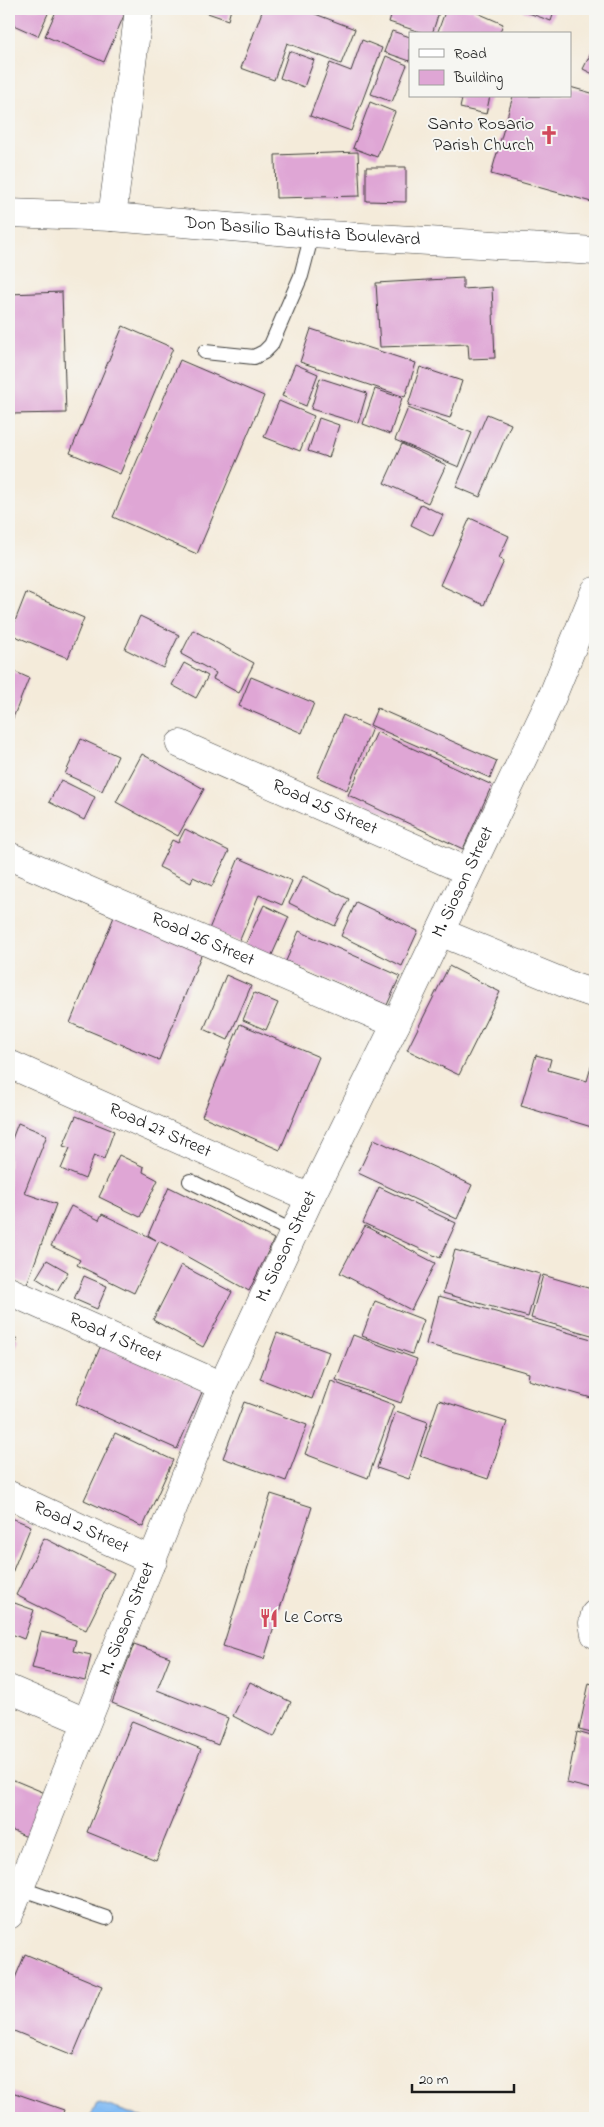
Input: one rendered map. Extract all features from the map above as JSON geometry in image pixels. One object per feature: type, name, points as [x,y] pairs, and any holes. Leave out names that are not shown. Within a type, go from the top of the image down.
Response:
[{"type":"street","points":[[112,217],[139,9]]},
{"type":"street","name":"Don Basilio Bautista Boulevard","points":[[9,213],[112,217],[312,234],[595,251]]},
{"type":"street","name":"M. Sioson Street","points":[[9,1915],[222,1386],[310,1198],[396,1024],[467,871],[552,697],[595,591]]},
{"type":"street","name":"Road 25 Street","points":[[180,744],[467,871]]},
{"type":"street","name":"Road 26 Street","points":[[9,856],[396,1024]]},
{"type":"street","points":[[440,932],[595,994]]},
{"type":"street","name":"Road 27 Street","points":[[9,1064],[310,1198]]},
{"type":"street","name":"Road 1 Street","points":[[9,1291],[222,1386]]},
{"type":"street","name":"Road 2 Street","points":[[9,1495],[153,1561]]},
{"type":"street","points":[[595,1614],[593,1623],[595,1634]]},
{"type":"street","points":[[9,1690],[86,1722]]},
{"type":"lane","points":[[206,352],[254,357],[271,346],[301,276],[312,234]]},
{"type":"lane","points":[[190,1181],[294,1232]]},
{"type":"lane","points":[[19,1888],[106,1918]]},
{"type":"water","points":[[97,2102],[144,2118],[90,2118]]},
{"type":"building","points":[[9,9],[50,9],[38,36],[9,23]]},
{"type":"building","points":[[57,9],[115,9],[125,13],[104,62],[45,36]]},
{"type":"building","points":[[196,9],[231,9],[228,20]]},
{"type":"building","points":[[263,9],[302,9],[355,29],[341,64],[287,43],[274,80],[241,68]]},
{"type":"building","points":[[393,9],[440,9],[433,32],[420,32],[389,22]]},
{"type":"building","points":[[446,9],[474,9],[473,11],[503,24],[500,32],[438,32]]},
{"type":"building","points":[[523,9],[555,9],[551,21],[523,11]]},
{"type":"building","points":[[392,31],[409,37],[409,61],[384,52]]},
{"type":"building","points":[[362,40],[382,48],[351,131],[310,116],[330,63],[351,71]]},
{"type":"building","points":[[595,45],[595,75],[583,69]]},
{"type":"building","points":[[289,51],[314,60],[304,87],[280,78]]},
{"type":"building","points":[[386,56],[407,65],[392,102],[371,94]]},
{"type":"building","name":"Santo Rosario Parish Church","points":[[572,88],[595,94],[595,203],[491,174],[512,98],[572,98]]},
{"type":"building","points":[[459,98],[490,98],[486,114],[460,108],[462,99]]},
{"type":"building","points":[[370,102],[395,112],[377,157],[353,148]]},
{"type":"building","points":[[358,152],[360,196],[276,198],[275,155]]},
{"type":"building","points":[[366,167],[406,167],[406,202],[366,201]]},
{"type":"building","points":[[463,278],[463,289],[492,287],[495,358],[469,359],[468,344],[380,347],[376,283]]},
{"type":"building","points":[[62,292],[66,413],[9,414],[9,294]]},
{"type":"building","points":[[123,326],[173,348],[120,474],[70,453]]},
{"type":"building","points":[[311,329],[416,363],[405,397],[300,362]]},
{"type":"building","points":[[180,360],[264,396],[197,554],[113,517]]},
{"type":"building","points":[[295,364],[318,374],[306,406],[282,396]]},
{"type":"building","points":[[420,367],[462,381],[450,418],[408,405]]},
{"type":"building","points":[[320,378],[367,393],[358,423],[311,409]]},
{"type":"building","points":[[375,389],[402,398],[390,434],[363,424]]},
{"type":"building","points":[[279,401],[314,416],[300,451],[264,437]]},
{"type":"building","points":[[408,408],[472,433],[459,467],[395,440]]},
{"type":"building","points":[[487,414],[511,424],[480,497],[456,487]]},
{"type":"building","points":[[319,418],[339,425],[329,458],[308,451]]},
{"type":"building","points":[[402,444],[446,465],[428,503],[384,483]]},
{"type":"building","points":[[421,504],[443,515],[433,536],[411,525]]},
{"type":"building","points":[[470,518],[509,536],[499,558],[504,561],[484,605],[440,585]]},
{"type":"building","points":[[26,593],[84,618],[68,658],[10,634]]},
{"type":"building","points":[[140,616],[179,635],[163,668],[125,649]]},
{"type":"building","points":[[193,630],[254,663],[239,693],[213,679],[216,673],[181,654]]},
{"type":"building","points":[[184,663],[208,676],[196,698],[172,685]]},
{"type":"building","points":[[9,669],[29,678],[9,728]]},
{"type":"building","points":[[251,677],[314,703],[302,733],[239,706]]},
{"type":"building","points":[[377,708],[497,761],[490,778],[370,725]]},
{"type":"building","points":[[343,715],[372,728],[347,790],[317,777]]},
{"type":"building","points":[[377,732],[492,785],[463,849],[348,795]]},
{"type":"building","points":[[81,739],[118,756],[102,791],[65,774]]},
{"type":"building","points":[[142,754],[204,789],[178,836],[116,802]]},
{"type":"building","points":[[61,780],[95,797],[84,820],[49,802]]},
{"type":"building","points":[[185,829],[229,851],[212,886],[193,877],[191,883],[159,867],[172,840],[178,843]]},
{"type":"building","points":[[239,858],[292,881],[282,905],[259,895],[239,942],[209,929]]},
{"type":"building","points":[[303,876],[349,899],[335,926],[289,903]]},
{"type":"building","points":[[356,902],[418,931],[402,966],[341,936]]},
{"type":"building","points":[[264,905],[289,917],[271,957],[245,945]]},
{"type":"building","points":[[116,912],[204,948],[159,1060],[70,1023]]},
{"type":"building","points":[[299,931],[400,976],[387,1005],[286,961]]},
{"type":"building","points":[[449,966],[500,992],[459,1075],[407,1050]]},
{"type":"building","points":[[226,975],[251,986],[228,1040],[204,1029]]},
{"type":"building","points":[[254,993],[278,1003],[266,1030],[243,1020]]},
{"type":"building","points":[[240,1024],[319,1057],[280,1150],[202,1116]]},
{"type":"building","points":[[595,1053],[595,1128],[521,1106],[536,1055],[551,1059],[548,1070],[587,1081]]},
{"type":"building","points":[[76,1116],[114,1131],[104,1159],[94,1155],[85,1179],[61,1169],[70,1148],[63,1146]]},
{"type":"building","points":[[18,1123],[47,1135],[24,1193],[56,1204],[27,1284],[9,1278],[9,1147]]},
{"type":"building","points":[[374,1139],[472,1185],[457,1219],[358,1173]]},
{"type":"building","points":[[119,1155],[144,1167],[143,1172],[158,1180],[140,1217],[99,1197]]},
{"type":"building","points":[[169,1187],[274,1239],[249,1291],[159,1241],[134,1293],[77,1265],[80,1260],[51,1246],[71,1206],[99,1220],[102,1214],[156,1240],[148,1235]]},
{"type":"building","points":[[379,1187],[456,1223],[440,1258],[363,1223]]},
{"type":"building","points":[[365,1226],[435,1263],[411,1310],[340,1273]]},
{"type":"building","points":[[455,1250],[540,1274],[528,1317],[443,1293]]},
{"type":"building","points":[[47,1260],[68,1272],[57,1291],[36,1278]]},
{"type":"building","points":[[181,1265],[232,1292],[203,1347],[153,1320]]},
{"type":"building","points":[[543,1275],[595,1290],[595,1336],[531,1318]]},
{"type":"building","points":[[84,1276],[107,1286],[97,1309],[74,1299]]},
{"type":"building","points":[[439,1296],[595,1340],[595,1399],[528,1380],[529,1373],[426,1344]]},
{"type":"building","points":[[375,1301],[424,1320],[412,1354],[362,1336]]},
{"type":"building","points":[[277,1333],[329,1352],[312,1399],[260,1379]]},
{"type":"building","points":[[9,1335],[18,1339],[9,1361]]},
{"type":"building","points":[[353,1335],[417,1359],[401,1403],[336,1380]]},
{"type":"building","points":[[101,1345],[203,1390],[177,1449],[76,1404]]},
{"type":"building","points":[[331,1381],[394,1405],[368,1478],[305,1454]]},
{"type":"building","points":[[439,1400],[507,1422],[488,1479],[420,1456]]},
{"type":"building","points":[[244,1402],[307,1425],[286,1481],[223,1458]]},
{"type":"building","points":[[396,1411],[428,1422],[409,1479],[377,1468]]},
{"type":"building","points":[[115,1433],[173,1460],[143,1527],[84,1500]]},
{"type":"building","points":[[271,1494],[312,1507],[264,1659],[223,1646]]},
{"type":"building","points":[[9,1517],[31,1526],[9,1580]]},
{"type":"building","points":[[44,1538],[114,1573],[86,1630],[16,1595]]},
{"type":"building","points":[[9,1601],[34,1610],[24,1639],[9,1633]]},
{"type":"building","points":[[41,1632],[76,1640],[73,1651],[91,1655],[85,1681],[32,1668]]},
{"type":"building","points":[[134,1644],[170,1657],[157,1690],[228,1718],[218,1745],[112,1703]]},
{"type":"building","points":[[250,1682],[291,1702],[274,1737],[233,1716]]},
{"type":"building","points":[[589,1683],[595,1685],[595,1734],[579,1730]]},
{"type":"building","points":[[132,1721],[201,1749],[156,1860],[87,1832]]},
{"type":"building","points":[[577,1732],[595,1737],[595,1790],[567,1783]]},
{"type":"building","points":[[9,1778],[45,1793],[27,1837],[9,1829]]},
{"type":"building","points":[[25,1954],[102,1986],[73,2055],[9,2029],[9,1993]]},
{"type":"building","points":[[9,2091],[64,2110],[61,2118],[9,2118]]},
{"type":"place","name":"Santo Rosario Parish Church","points":[[549,135]]},
{"type":"place","name":"Le Corrs","points":[[269,1618]]}]
